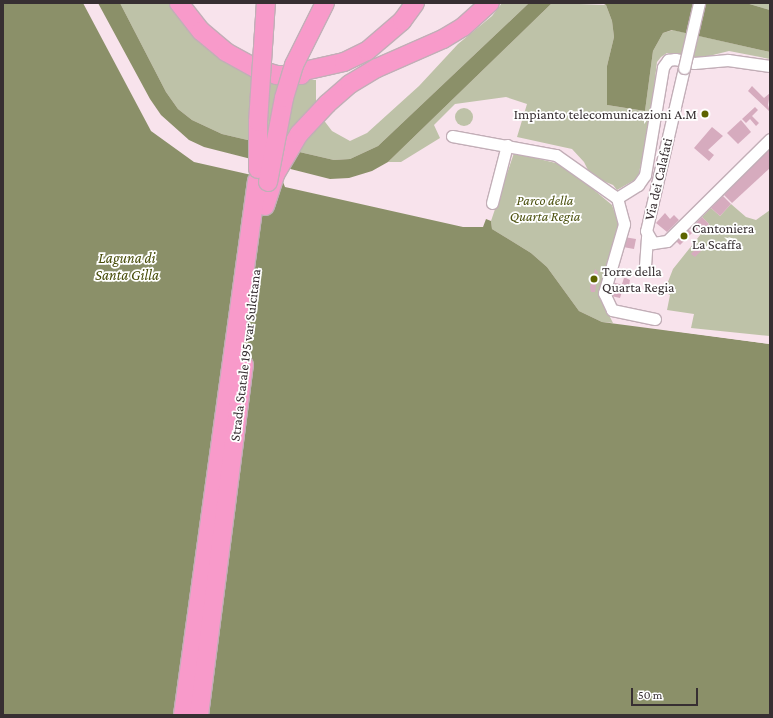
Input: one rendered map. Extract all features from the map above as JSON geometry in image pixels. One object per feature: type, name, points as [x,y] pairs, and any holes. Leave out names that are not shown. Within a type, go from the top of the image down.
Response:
[{"type":"highway","points":[[180,3],[202,31],[226,52],[244,63],[277,75],[302,75],[304,71],[344,62],[367,50],[402,21],[415,3]]},
{"type":"highway","points":[[258,169],[258,122],[266,3]]},
{"type":"highway","name":"Strada Statale 195 var Sulcitana","points":[[184,715],[258,169],[279,74],[293,38],[311,3]]},
{"type":"highway","name":"Strada Statale 195 var Sulcitana","points":[[198,715],[265,206],[286,92],[300,52],[325,3]]},
{"type":"highway","points":[[265,206],[276,173],[299,134],[327,104],[350,84],[377,68],[443,39],[464,27],[490,3]]},
{"type":"street","name":"Via dei Calafati","points":[[700,3],[647,236],[653,243],[667,241],[770,138]]},
{"type":"street","points":[[616,198],[638,185],[645,174],[663,67],[668,60],[702,64],[728,60],[770,66]]},
{"type":"street","points":[[452,136],[556,155],[616,198],[624,224],[604,294],[612,310],[655,319]]},
{"type":"street","points":[[492,203],[507,145]]},
{"type":"street","points":[[645,266],[647,236]]},
{"type":"green space","points":[[120,3],[172,3],[271,80],[316,80],[316,110],[332,131],[350,141],[367,133],[419,86],[458,44],[492,16],[502,3],[529,3],[378,146],[350,159],[334,160],[222,134],[192,120],[178,109],[166,92]]},
{"type":"green space","points":[[552,3],[606,5],[612,21],[614,37],[607,66],[607,105],[645,111],[653,51],[663,33],[673,30],[770,52],[770,59],[729,51],[697,59],[667,53],[661,57],[657,62],[651,113],[638,178],[617,190],[613,185],[591,176],[584,162],[572,149],[517,137],[527,104],[506,97],[455,104],[434,125],[440,138],[401,162],[388,162]]},
{"type":"green space","points":[[746,3],[770,3],[770,10]]},
{"type":"green space","points":[[464,108],[470,111],[473,117],[470,123],[464,126],[458,123],[455,117],[458,111]]},
{"type":"green space","name":"Parco della Quarta Regia","points":[[514,153],[564,165],[612,205],[620,228],[602,288],[598,293],[613,323],[602,322],[579,311],[547,267],[531,253],[492,229],[491,221]]},
{"type":"green space","points":[[731,204],[746,217],[756,220],[770,210],[770,336],[691,328],[694,314],[667,310],[670,295],[664,292],[673,269],[709,224],[702,217],[711,208],[720,216]]},
{"type":"water","name":"Laguna di Santa Gilla","points":[[3,3],[83,3],[151,131],[194,162],[283,182],[285,187],[463,227],[483,227],[486,219],[491,221],[492,229],[531,253],[547,267],[579,311],[602,322],[770,344],[770,715],[3,715]]},
{"type":"water","points":[[98,3],[120,3],[166,92],[178,109],[192,120],[222,134],[334,160],[350,159],[378,146],[529,3],[552,3],[388,162],[372,171],[349,178],[330,179],[204,147],[189,140],[161,115],[150,99]]},
{"type":"water","points":[[602,3],[746,3],[770,10],[770,52],[672,30],[663,33],[653,51],[645,111],[607,105],[607,66],[614,37],[612,21],[606,5]]},
{"type":"pier","points":[[669,329],[770,342],[770,344],[667,330]]},
{"type":"building","points":[[752,86],[764,98],[770,93],[768,105],[770,112],[748,91]]},
{"type":"building","points":[[755,107],[758,110],[752,116],[759,123],[756,126],[750,119],[746,123],[742,119]]},
{"type":"building","name":"Impianto telecomunicazioni A.M","points":[[704,109],[710,116],[707,119],[701,112]]},
{"type":"building","points":[[741,120],[751,132],[738,144],[727,133]]},
{"type":"building","points":[[712,127],[723,136],[708,150],[714,155],[709,161],[694,148]]},
{"type":"building","points":[[770,148],[770,168],[732,203],[724,195]]},
{"type":"building","points":[[723,196],[731,204],[720,216],[711,208]]},
{"type":"building","points":[[665,213],[670,219],[674,215],[679,220],[667,232],[656,223]]},
{"type":"building","points":[[702,217],[709,224],[699,234],[692,227]]},
{"type":"building","name":"Cantoniera La Scaffa","points":[[687,228],[692,233],[680,245],[675,240]]},
{"type":"building","points":[[624,237],[636,239],[634,249],[623,247]]},
{"type":"building","points":[[699,245],[703,249],[695,257],[691,254]]},
{"type":"building","name":"Torre della Quarta Regia","points":[[595,269],[598,272],[595,292],[591,292],[590,287]]},
{"type":"building","points":[[615,269],[628,273],[626,278],[630,280],[629,286],[622,284],[624,278],[613,275]]},
{"type":"building","points":[[611,282],[624,285],[620,298],[607,295]]},
{"type":"place","name":"Impianto telecomunicazioni A.M","points":[[705,114]]},
{"type":"place","name":"Cantoniera La Scaffa","points":[[684,236]]},
{"type":"place","name":"Torre della Quarta Regia","points":[[594,279]]}]
